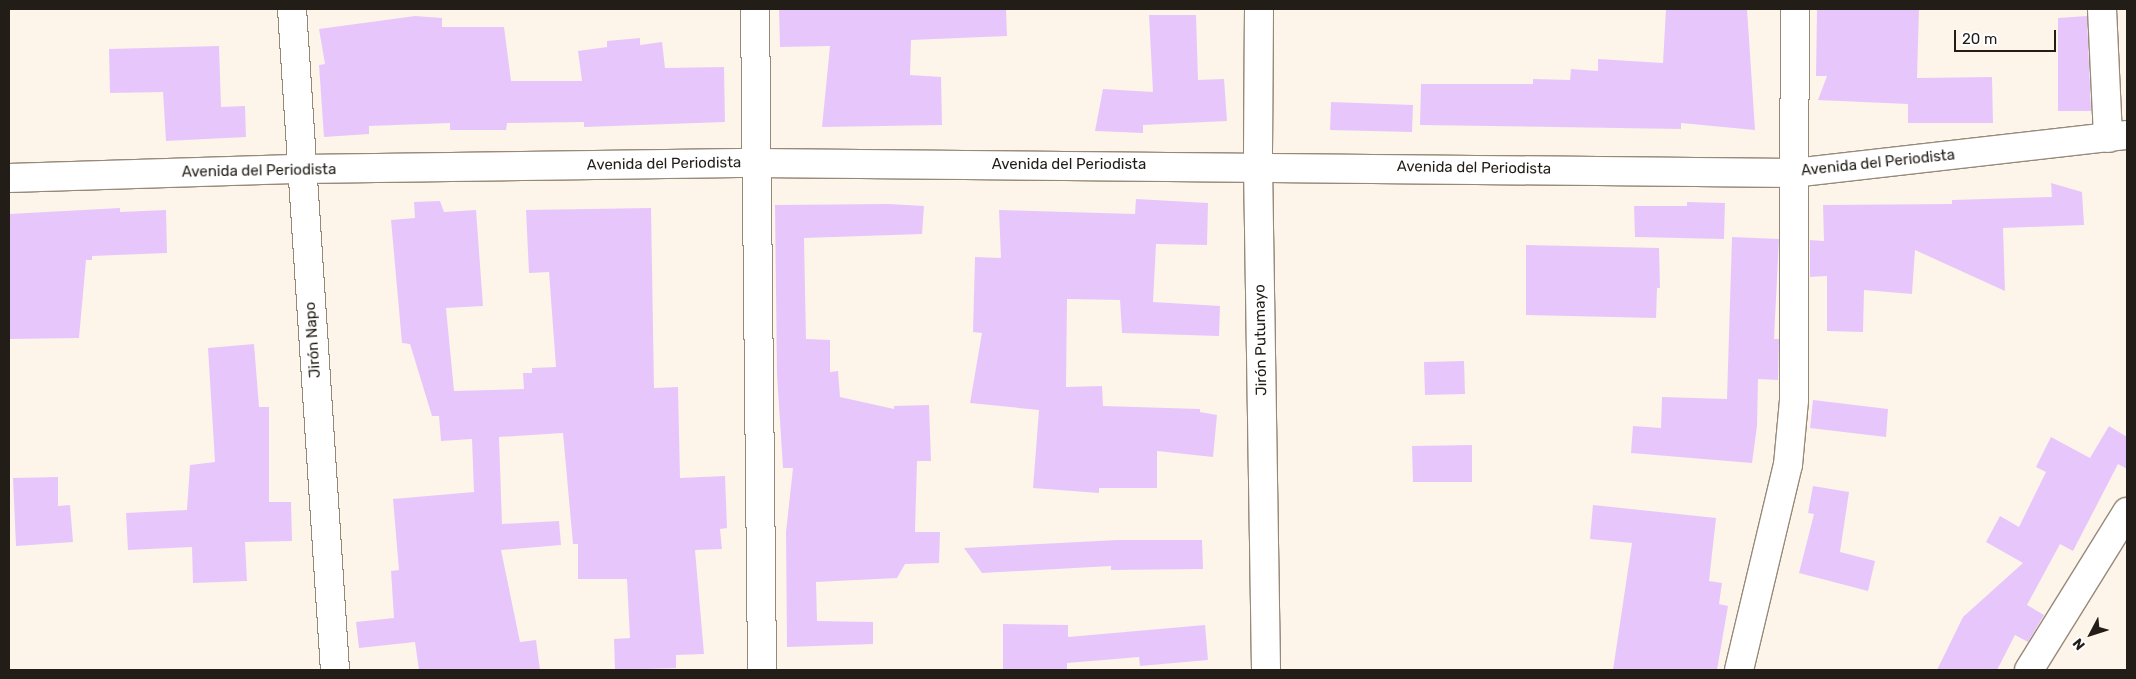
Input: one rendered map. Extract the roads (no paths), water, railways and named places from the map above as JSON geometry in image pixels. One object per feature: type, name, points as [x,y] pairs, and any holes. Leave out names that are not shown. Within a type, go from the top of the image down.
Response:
[{"type":"street","name":"Jirón Napo","points":[[292,9],[335,670]]},
{"type":"street","points":[[755,9],[762,670]]},
{"type":"street","name":"Jirón Putumayo","points":[[1259,9],[1258,166],[1266,670]]},
{"type":"street","points":[[1739,670],[1788,465],[1794,400],[1795,9]]},
{"type":"street","points":[[2102,9],[2118,136]]},
{"type":"street","name":"Avenida del Periodista","points":[[9,178],[302,169],[757,163],[1258,166],[1794,173],[2118,136]]},
{"type":"street","points":[[2029,670],[2127,512]]}]
